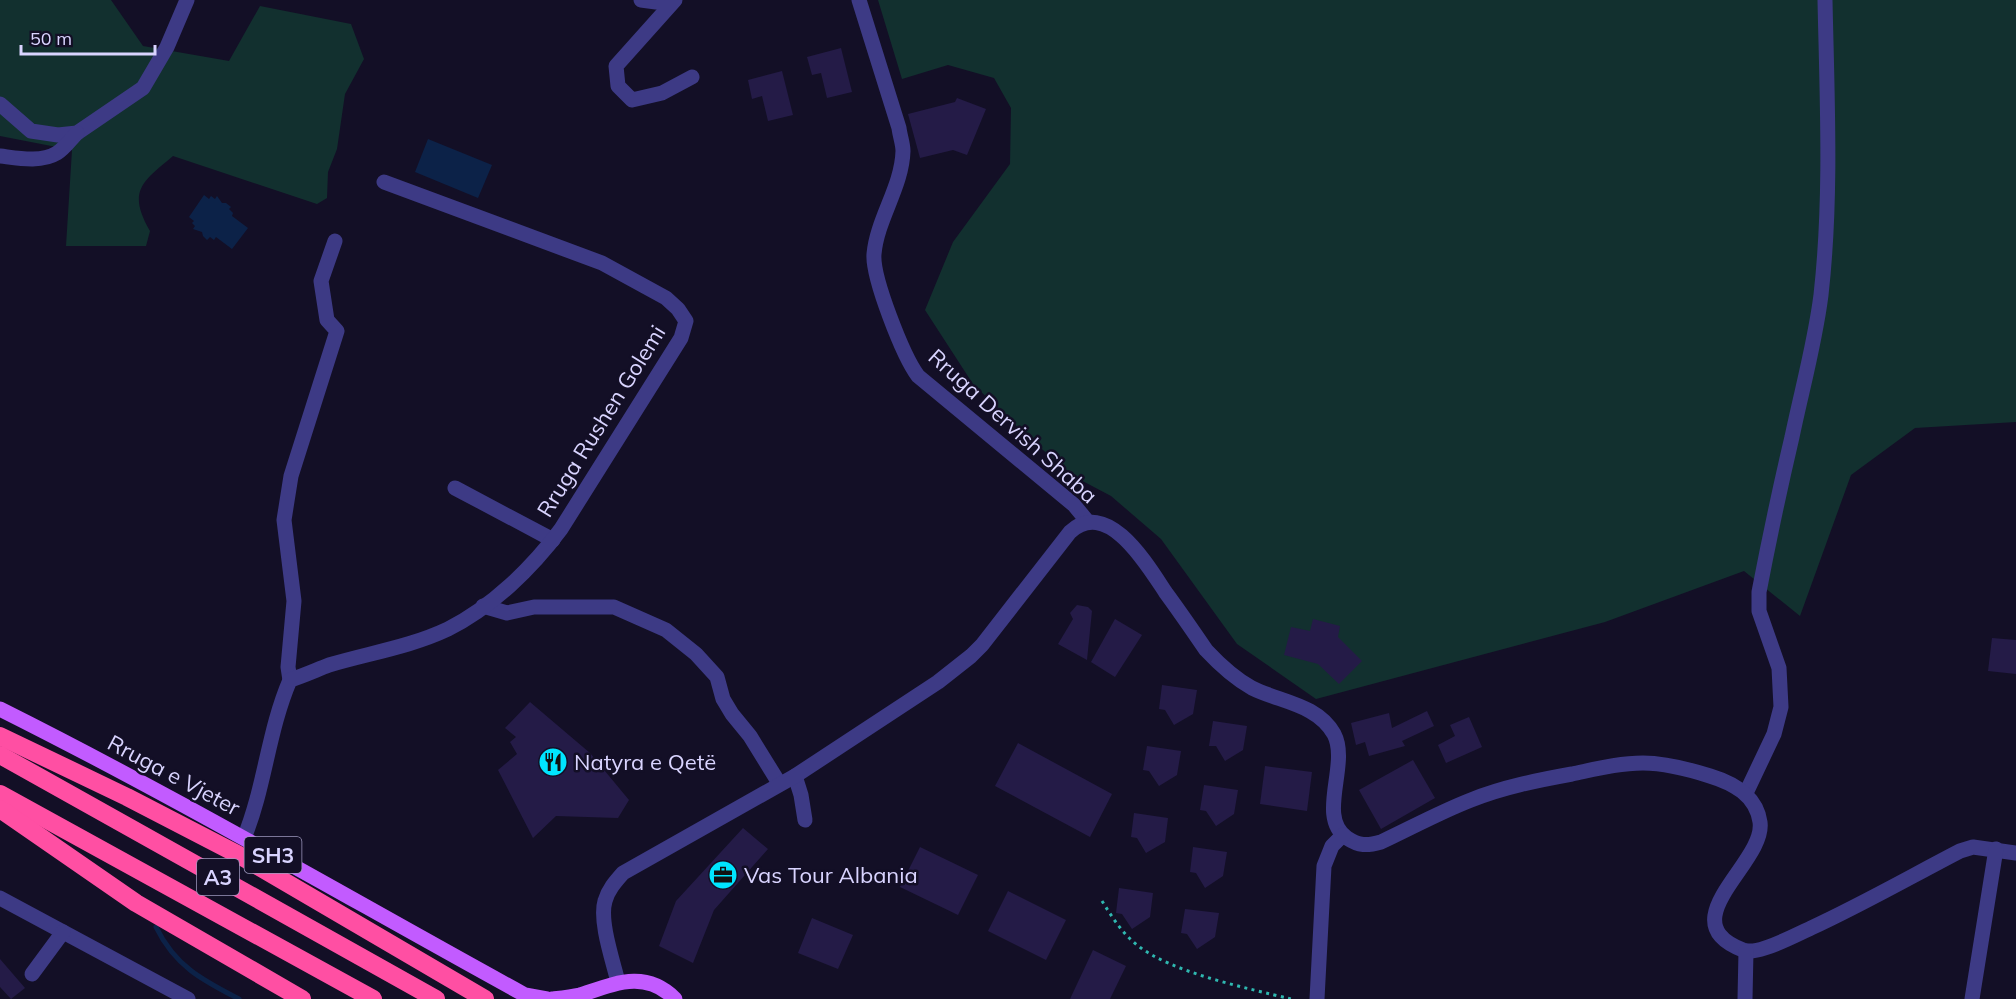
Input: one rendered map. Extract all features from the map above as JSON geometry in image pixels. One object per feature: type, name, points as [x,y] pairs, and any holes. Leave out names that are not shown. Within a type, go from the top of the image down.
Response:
[{"type":"highway","points":[[0,736],[127,797],[239,855],[485,999]]},
{"type":"highway","name":"A3","points":[[0,755],[436,999]]},
{"type":"highway","name":"A3","points":[[0,794],[374,999]]},
{"type":"highway","points":[[0,809],[136,903]]},
{"type":"highway","points":[[0,823],[302,999]]},
{"type":"main road","name":"Rruga e Vjeter","points":[[0,709],[244,838],[345,897],[525,995],[547,999]]},
{"type":"main road","points":[[552,999],[576,996],[618,982],[643,981],[664,989],[675,999]]},
{"type":"street","points":[[0,156],[20,159],[42,158],[57,153],[77,133],[143,88],[167,47],[187,0]]},
{"type":"street","points":[[641,0],[673,0]]},
{"type":"street","points":[[673,0],[616,66],[618,86],[632,100],[662,93],[692,77]]},
{"type":"street","name":"Rruga Dervish Shaba","points":[[618,982],[604,922],[604,903],[611,887],[623,873],[795,776],[938,682],[971,656],[994,630],[1070,532],[1078,525],[1088,522],[1074,505],[918,376],[903,352],[875,271],[874,254],[900,172],[903,150],[899,128],[859,0]]},
{"type":"street","points":[[1746,793],[1774,734],[1781,707],[1779,668],[1759,611],[1759,592],[1792,434],[1806,379],[1821,295],[1826,216],[1825,0]]},
{"type":"street","points":[[0,104],[31,131],[58,135],[77,133]]},
{"type":"street","name":"Rruga Rushen Golemi","points":[[290,680],[328,666],[410,644],[447,629],[483,606],[526,569],[553,540],[583,497],[681,338],[686,321],[678,309],[666,298],[602,263],[384,182]]},
{"type":"street","points":[[244,838],[251,821],[275,719],[290,680],[288,667],[294,601],[284,520],[291,476],[337,331],[327,320],[321,282],[335,241]]},
{"type":"street","points":[[455,489],[553,540]]},
{"type":"street","points":[[1088,522],[1101,524],[1116,531],[1134,546],[1206,650],[1219,665],[1252,688],[1313,712],[1333,732],[1339,746],[1334,814],[1336,827],[1355,843],[1367,846],[1381,842],[1474,799],[1539,780],[1614,765],[1667,765],[1723,780],[1746,793],[1755,805],[1760,824],[1755,844],[1714,914],[1716,927],[1723,937],[1732,945],[1746,951],[1763,949],[1826,921],[1973,847],[2016,853]]},
{"type":"street","points":[[483,606],[507,613],[534,608],[614,607],[666,630],[696,654],[717,677],[723,699],[750,736],[779,783]]},
{"type":"street","points":[[795,776],[805,820]]},
{"type":"street","points":[[1317,999],[1324,866],[1332,846],[1343,835]]},
{"type":"street","points":[[1972,999],[1996,849]]},
{"type":"street","points":[[0,898],[188,999]]},
{"type":"street","points":[[32,974],[63,932]]},
{"type":"street","points":[[1745,999],[1746,951]]},
{"type":"path","points":[[1102,901],[1118,926],[1137,945],[1167,962],[1221,981],[1291,999]]},
{"type":"green space","points":[[0,0],[111,0],[143,46],[229,61],[260,6],[351,24],[364,59],[345,94],[337,149],[328,172],[327,198],[317,204],[173,156],[153,173],[141,188],[140,206],[150,231],[146,246],[66,246],[72,150],[0,136]]},
{"type":"green space","points":[[878,0],[2016,0],[2016,422],[1915,428],[1851,475],[1800,616],[1744,571],[1605,622],[1316,699],[1237,644],[1161,539],[1111,496],[1075,477],[1030,439],[973,384],[925,310],[953,242],[1010,164],[1011,108],[994,78],[948,65],[902,79]]},
{"type":"water","points":[[428,139],[492,165],[478,198],[415,172]]},
{"type":"water","points":[[204,195],[209,199],[211,196],[215,199],[217,196],[222,203],[231,207],[229,209],[233,213],[232,216],[248,228],[232,249],[216,237],[214,240],[210,237],[207,240],[202,232],[193,229],[194,221],[189,217]]},
{"type":"building","points":[[841,48],[852,92],[827,98],[821,73],[812,75],[807,57]]},
{"type":"building","points":[[782,71],[793,115],[768,121],[762,96],[752,99],[748,80]]},
{"type":"building","points":[[957,98],[986,109],[967,155],[953,150],[920,158],[908,114],[955,102]]},
{"type":"building","points":[[1077,605],[1088,607],[1092,611],[1087,660],[1058,644],[1073,619],[1070,613]]},
{"type":"building","points":[[1115,619],[1142,635],[1115,677],[1091,662]]},
{"type":"building","points":[[1313,619],[1340,626],[1338,637],[1362,661],[1339,684],[1318,664],[1284,655],[1291,627],[1310,631]]},
{"type":"building","points":[[1992,638],[2016,640],[2016,674],[1988,671]]},
{"type":"building","points":[[1162,685],[1197,690],[1193,714],[1174,725],[1165,710],[1159,709]]},
{"type":"building","name":"Natyra e Qetë","points":[[530,702],[590,753],[629,800],[618,818],[556,816],[533,838],[498,770],[517,754],[510,742],[516,737],[505,728]]},
{"type":"building","points":[[1427,711],[1434,726],[1402,741],[1405,746],[1369,756],[1365,742],[1356,745],[1351,723],[1389,713],[1392,728]]},
{"type":"building","points":[[1469,717],[1482,747],[1446,763],[1438,745],[1455,736],[1450,725]]},
{"type":"building","points":[[1213,721],[1247,726],[1243,750],[1225,761],[1216,746],[1209,746]]},
{"type":"building","points":[[1018,743],[1112,794],[1090,837],[995,786]]},
{"type":"building","points":[[1147,746],[1181,751],[1177,775],[1159,786],[1149,771],[1143,770]]},
{"type":"building","points":[[1413,760],[1435,798],[1381,829],[1359,790]]},
{"type":"building","points":[[1265,766],[1312,772],[1307,811],[1260,804]]},
{"type":"building","points":[[1204,785],[1238,790],[1234,814],[1216,826],[1206,811],[1200,810]]},
{"type":"building","points":[[1134,813],[1168,818],[1165,842],[1146,853],[1137,838],[1131,837]]},
{"type":"building","name":"Vas Tour Albania","points":[[743,828],[768,849],[714,910],[693,963],[659,946],[676,901]]},
{"type":"building","points":[[920,847],[978,875],[958,915],[900,887]]},
{"type":"building","points":[[1193,847],[1227,852],[1223,876],[1205,888],[1196,873],[1190,872]]},
{"type":"building","points":[[1119,888],[1153,893],[1150,917],[1132,929],[1122,914],[1116,913]]},
{"type":"building","points":[[1008,891],[1066,920],[1046,960],[988,931]]},
{"type":"building","points":[[1185,909],[1219,913],[1215,937],[1197,949],[1187,934],[1181,933]]},
{"type":"building","points":[[812,918],[853,935],[838,969],[798,953]]},
{"type":"building","points":[[1093,950],[1126,966],[1110,999],[1070,999]]},
{"type":"building","points":[[0,959],[25,988],[11,999],[0,987]]},
{"type":"waterway","points":[[156,927],[181,962],[201,978],[239,999]]},
{"type":"place","name":"Natyra e Qetë","points":[[553,762]]},
{"type":"place","name":"Vas Tour Albania","points":[[723,875]]}]
